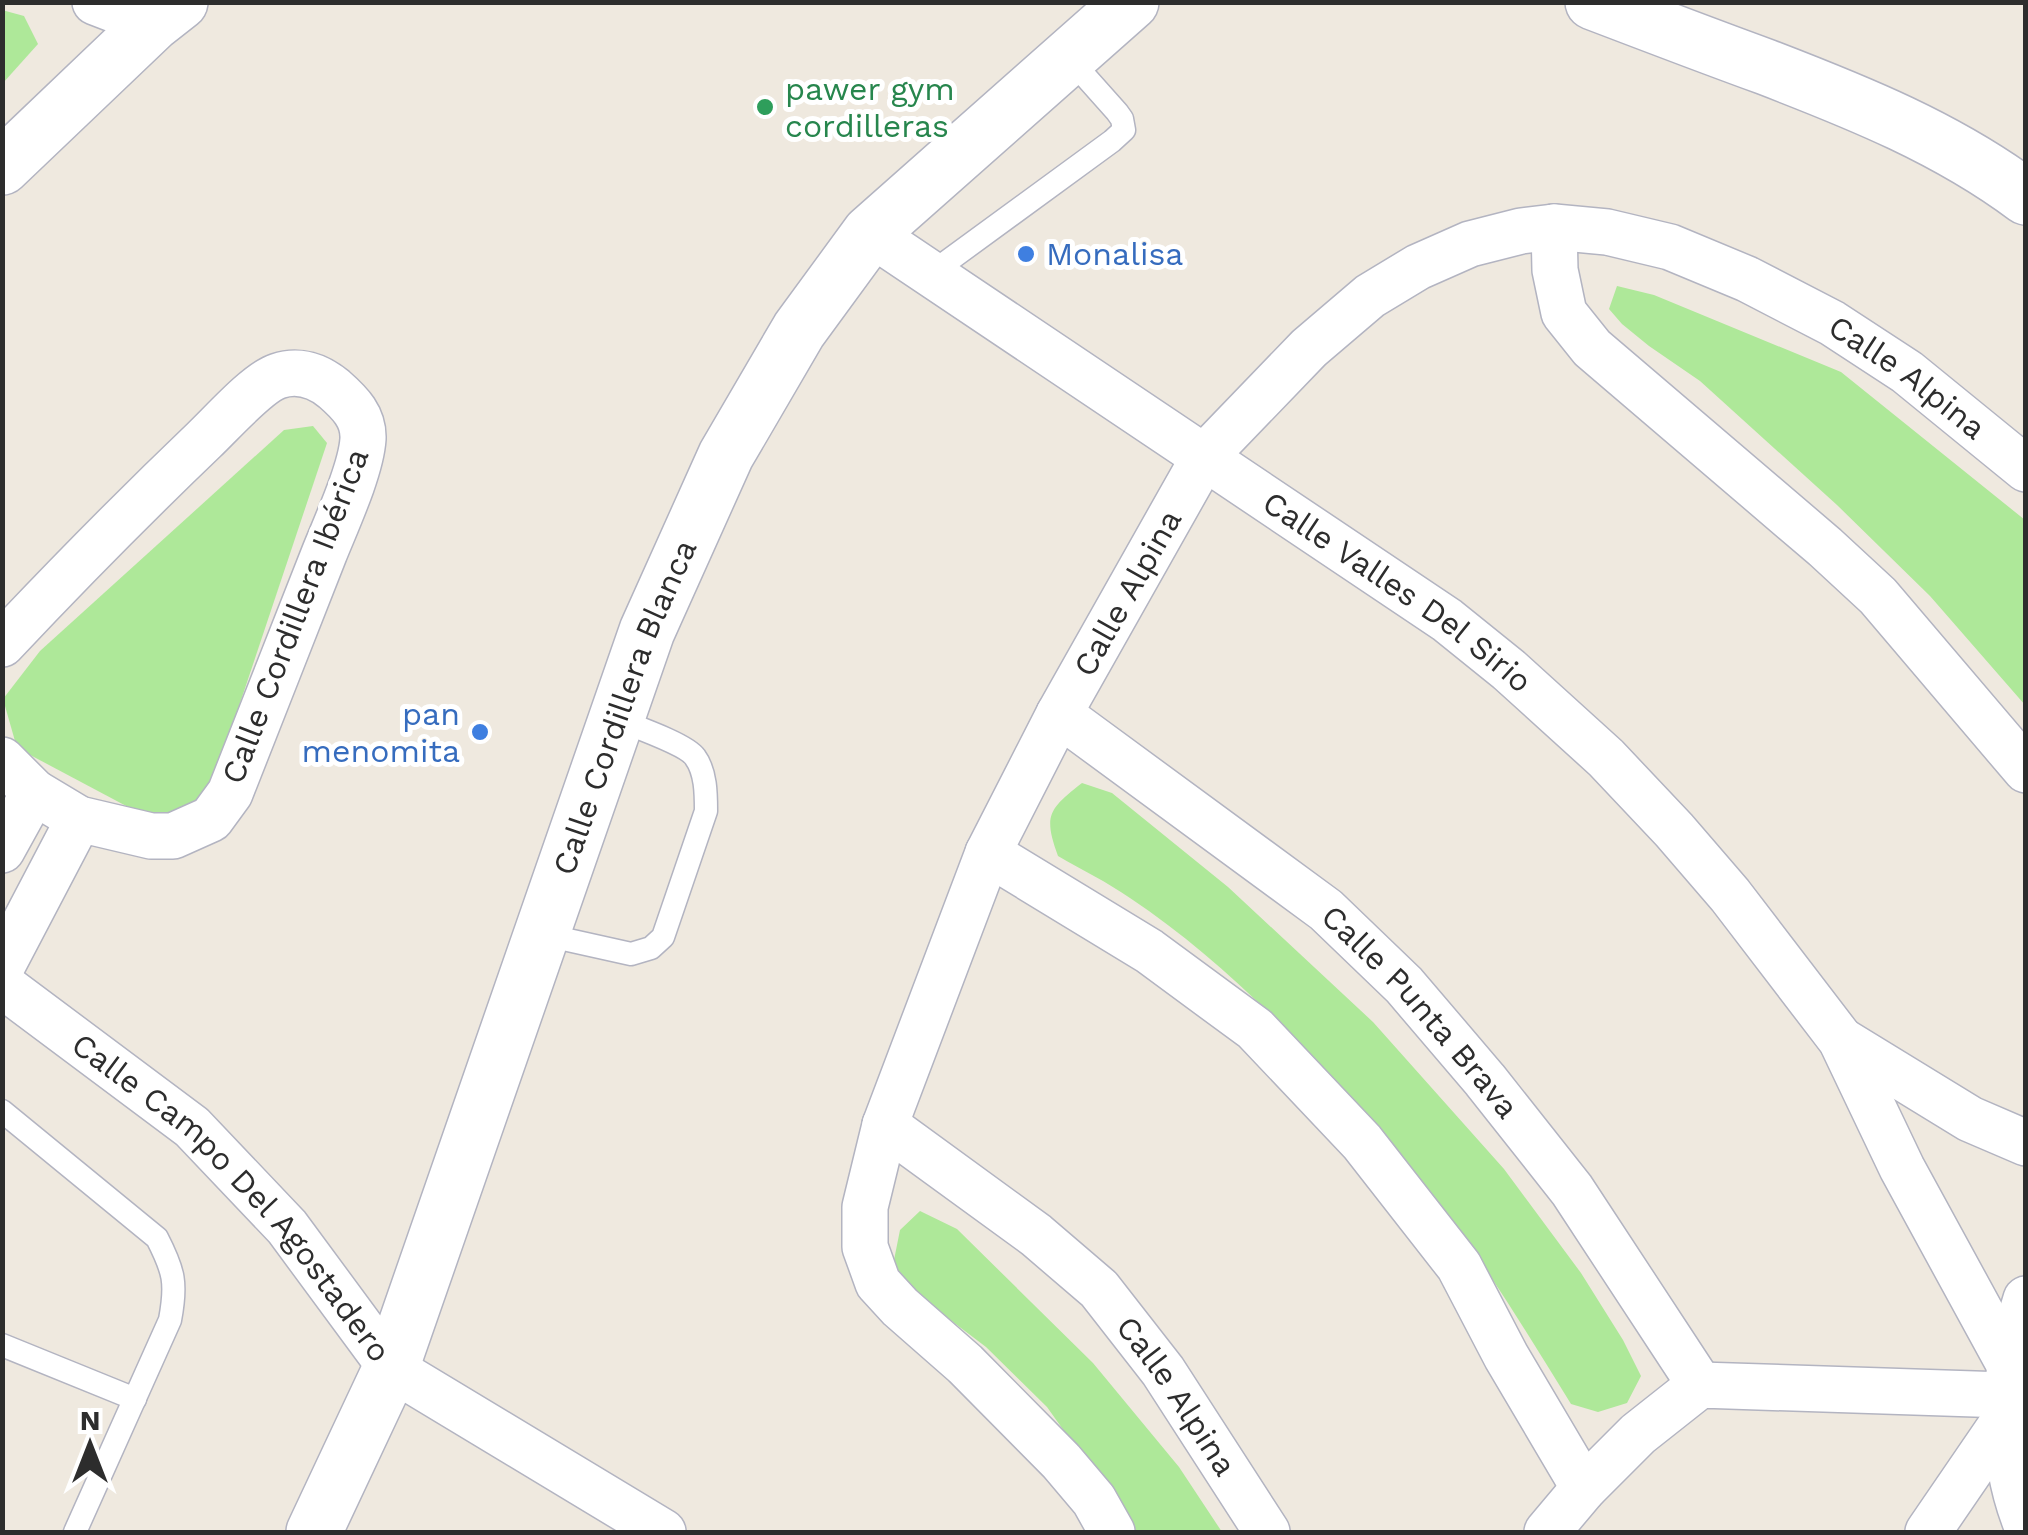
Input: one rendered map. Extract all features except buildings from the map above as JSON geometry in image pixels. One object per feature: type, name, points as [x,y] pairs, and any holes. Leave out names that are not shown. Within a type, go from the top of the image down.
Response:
[{"type":"street","points":[[95,2],[166,13]]},
{"type":"street","points":[[1593,2],[1910,126],[1959,152],[2026,197]]},
{"type":"street","name":"Calle Cordillera Blanca","points":[[314,1532],[391,1368],[647,631],[726,455],[799,330],[870,233],[1126,5]]},
{"type":"street","points":[[2,167],[166,13]]},
{"type":"street","points":[[1554,227],[1555,270],[1564,313],[1592,348],[1878,596],[2026,770]]},
{"type":"street","name":"Calle Alpina","points":[[1112,1532],[1094,1500],[1061,1461],[965,1364],[900,1308],[878,1282],[866,1247],[865,1207],[885,1124],[988,853],[1059,714],[1204,456],[1309,348],[1370,296],[1418,267],[1470,244],[1554,227],[1607,232],[1670,248],[1746,279],[1832,323],[1906,372],[2026,469]]},
{"type":"street","name":"Calle Valles Del Sirio","points":[[870,233],[1447,620],[1606,758],[1730,895],[1841,1040],[2007,1392]]},
{"type":"street","name":"Calle Cordillera Ibérica","points":[[2,644],[100,540],[274,376],[306,374],[324,380],[358,414],[364,434],[362,450],[343,506],[230,793],[211,820],[173,836],[151,836],[79,820],[34,792],[2,760]]},
{"type":"street","name":"Calle Punta Brava","points":[[1059,714],[1326,910],[1404,986],[1572,1190],[1700,1386]]},
{"type":"street","points":[[2,850],[34,792]]},
{"type":"street","points":[[2,966],[79,820]]},
{"type":"street","points":[[988,853],[1149,951],[1255,1029],[1362,1142],[1459,1266],[1506,1356],[1584,1488]]},
{"type":"street","name":"Calle Campo Del Agostadero","points":[[2,985],[192,1127],[287,1227],[391,1368],[662,1532]]},
{"type":"street","name":"Calle Valles Del Sirio","points":[[1841,1040],[1970,1118],[2026,1143]]},
{"type":"street","name":"Calle Alpina","points":[[885,1124],[1036,1235],[1099,1288],[1164,1370],[1267,1532]]},
{"type":"street","points":[[2026,1299],[2013,1338],[2007,1392],[2008,1457],[2026,1524]]},
{"type":"street","points":[[1547,1532],[1638,1434],[1700,1386],[2007,1392]]},
{"type":"street","points":[[1928,1532],[2007,1392]]},
{"type":"lane","points":[[930,274],[1124,130],[1117,112],[1068,57]]},
{"type":"lane","points":[[541,934],[631,954],[652,948],[663,937],[706,812],[706,790],[694,754],[616,719]]},
{"type":"lane","points":[[2,1111],[157,1238],[170,1264],[176,1292],[170,1320],[75,1532]]},
{"type":"lane","points":[[2,1345],[135,1399]]},
{"type":"green space","points":[[2,10],[24,16],[38,44],[3,83]]},
{"type":"green space","points":[[1617,286],[1654,295],[1841,372],[2025,520],[2025,705],[1930,596],[1837,505],[1700,381],[1622,324],[1609,309]]},
{"type":"green space","points":[[313,426],[327,443],[217,772],[205,797],[173,817],[145,816],[17,748],[3,699],[40,651],[284,430]]},
{"type":"green space","points":[[1082,783],[1112,793],[1228,887],[1373,1022],[1504,1169],[1581,1273],[1623,1340],[1641,1376],[1627,1403],[1598,1412],[1571,1404],[1440,1204],[1329,1074],[1191,943],[1121,892],[1058,856],[1051,831],[1052,814]]},
{"type":"green space","points":[[920,1211],[957,1229],[1093,1363],[1179,1467],[1222,1532],[1136,1532],[1047,1407],[986,1347],[891,1275],[900,1230]]},
{"type":"place","name":"pawer gym cordilleras","points":[[765,107]]},
{"type":"place","name":"Monalisa","points":[[1026,254]]},
{"type":"place","name":"pan menomita","points":[[480,732]]}]
